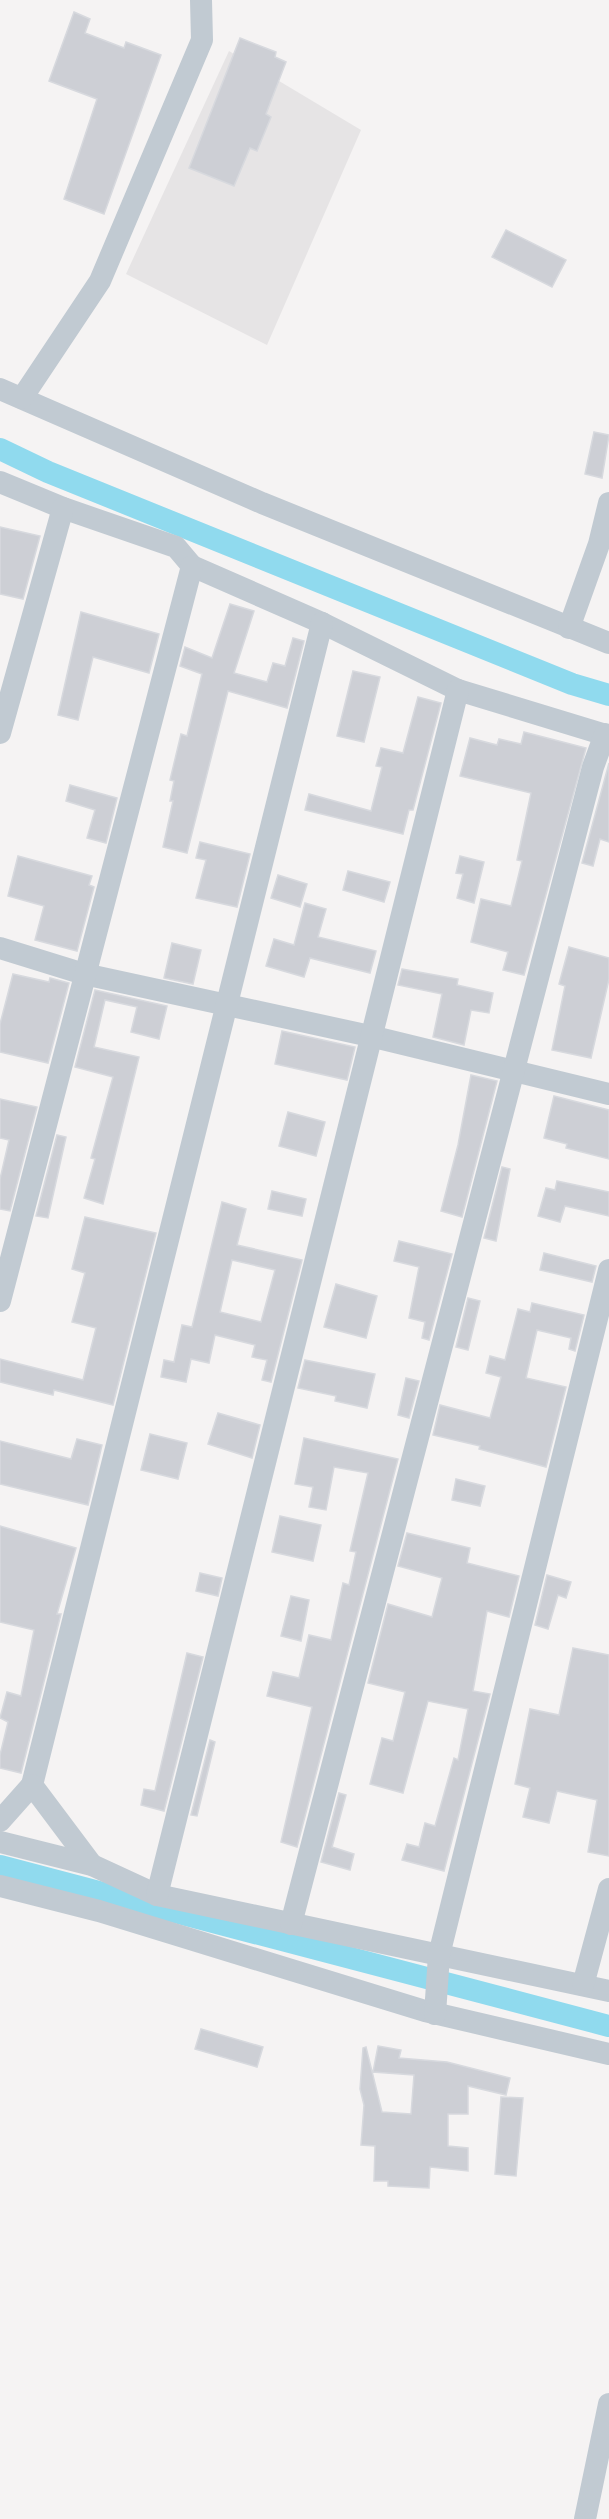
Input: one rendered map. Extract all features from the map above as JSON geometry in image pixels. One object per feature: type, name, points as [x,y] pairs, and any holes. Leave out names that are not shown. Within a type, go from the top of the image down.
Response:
[{"type":"street","points":[[22,398],[100,281],[202,40],[201,0]]},
{"type":"street","points":[[0,389],[262,503],[609,643]]},
{"type":"street","points":[[0,482],[63,508],[176,547],[192,566],[322,623],[458,690],[607,735],[593,767],[512,1069],[291,1924]]},
{"type":"street","points":[[569,627],[599,544],[609,503]]},
{"type":"street","points":[[0,733],[63,508]]},
{"type":"street","points":[[0,1301],[192,566]]},
{"type":"street","points":[[0,1821],[32,1785],[322,623]]},
{"type":"street","points":[[157,1895],[458,690]]},
{"type":"street","points":[[0,948],[84,974],[370,1036],[609,1094]]},
{"type":"street","points":[[435,2013],[439,1955],[609,1270]]},
{"type":"street","points":[[32,1785],[92,1865]]},
{"type":"street","points":[[0,1842],[92,1865],[157,1895],[609,1991]]},
{"type":"street","points":[[0,1886],[99,1911],[435,2013],[609,2054]]},
{"type":"street","points":[[583,1985],[609,1889]]},
{"type":"street","points":[[585,2519],[609,2404]]},
{"type":"shaded area","points":[[229,51],[361,130],[267,345],[126,274]]},
{"type":"building","points":[[74,12],[90,19],[85,33],[124,48],[126,42],[161,55],[104,214],[64,199],[97,99],[49,81]]},
{"type":"building","points":[[240,38],[276,52],[275,57],[286,62],[266,114],[271,117],[257,151],[250,148],[234,186],[189,168]]},
{"type":"building","points":[[506,230],[566,260],[552,287],[492,257]]},
{"type":"building","points":[[594,432],[609,435],[602,478],[585,474]]},
{"type":"building","points":[[0,527],[40,536],[23,599],[0,594]]},
{"type":"building","points":[[230,604],[254,611],[234,673],[267,682],[273,663],[285,666],[293,638],[304,641],[287,708],[228,691],[187,853],[163,847],[173,801],[170,801],[174,781],[170,780],[181,734],[187,736],[202,674],[180,666],[185,647],[212,658]]},
{"type":"building","points":[[81,612],[159,634],[149,673],[93,657],[78,720],[58,715]]},
{"type":"building","points":[[353,671],[380,677],[364,742],[337,736]]},
{"type":"building","points":[[418,697],[441,703],[413,810],[409,810],[403,834],[305,810],[309,794],[371,811],[382,767],[376,766],[381,748],[403,753]]},
{"type":"building","points":[[524,732],[586,748],[524,975],[503,970],[508,952],[471,942],[481,899],[511,906],[522,861],[517,860],[531,793],[460,776],[470,738],[497,745],[499,739],[521,744]]},
{"type":"building","points":[[609,763],[609,842],[600,839],[593,866],[582,863]]},
{"type":"building","points":[[70,785],[117,798],[106,843],[87,838],[95,810],[66,801]]},
{"type":"building","points":[[200,842],[250,854],[237,907],[196,898],[206,860],[196,858]]},
{"type":"building","points":[[18,856],[92,876],[89,885],[94,887],[77,951],[35,940],[44,906],[8,896]]},
{"type":"building","points":[[460,856],[484,862],[474,903],[457,898],[463,874],[456,873]]},
{"type":"building","points":[[348,871],[390,882],[384,902],[343,890]]},
{"type":"building","points":[[278,875],[307,884],[300,907],[271,898]]},
{"type":"building","points":[[305,903],[326,909],[318,937],[376,951],[370,973],[310,958],[304,977],[266,966],[274,939],[294,945]]},
{"type":"building","points":[[172,943],[201,950],[193,984],[164,978]]},
{"type":"building","points":[[569,947],[609,958],[609,979],[591,1058],[552,1050],[565,986],[559,984]]},
{"type":"building","points":[[402,969],[458,979],[457,985],[493,993],[489,1013],[471,1010],[464,1045],[433,1037],[442,994],[398,985]]},
{"type":"building","points":[[13,974],[49,982],[50,978],[69,983],[48,1063],[0,1052],[0,1024]]},
{"type":"building","points":[[95,990],[167,1006],[159,1039],[131,1032],[137,1007],[105,1000],[94,1047],[139,1057],[103,1204],[84,1198],[95,1159],[91,1158],[113,1077],[75,1067]]},
{"type":"building","points":[[282,1031],[355,1047],[347,1080],[275,1064]]},
{"type":"building","points":[[471,1075],[497,1081],[462,1217],[441,1211],[458,1145]]},
{"type":"building","points":[[554,1096],[609,1110],[609,1159],[566,1148],[567,1144],[544,1138]]},
{"type":"building","points":[[0,1099],[37,1107],[10,1211],[0,1209],[0,1179],[9,1140],[0,1138]]},
{"type":"building","points":[[288,1112],[325,1122],[316,1156],[279,1146]]},
{"type":"building","points":[[57,1135],[66,1137],[48,1218],[36,1216]]},
{"type":"building","points":[[502,1167],[510,1169],[496,1241],[484,1238]]},
{"type":"building","points":[[557,1181],[609,1192],[609,1216],[565,1206],[560,1222],[538,1216],[546,1188],[555,1190]]},
{"type":"building","points":[[272,1191],[306,1199],[302,1216],[268,1209]]},
{"type":"building","points":[[222,1202],[246,1209],[237,1245],[302,1260],[271,1382],[262,1380],[267,1360],[252,1357],[255,1345],[215,1335],[209,1363],[191,1359],[186,1382],[161,1377],[164,1360],[174,1362],[182,1325],[192,1327]],"holes":[[[232,1260],[275,1270],[261,1322],[220,1312]]]},
{"type":"building","points":[[85,1217],[156,1233],[113,1405],[54,1390],[53,1395],[0,1382],[0,1359],[83,1380],[96,1328],[72,1322],[85,1273],[72,1269]]},
{"type":"building","points":[[399,1241],[452,1254],[429,1340],[422,1338],[425,1322],[409,1318],[419,1267],[394,1261]]},
{"type":"building","points":[[544,1253],[596,1266],[592,1282],[540,1270]]},
{"type":"building","points":[[336,1284],[377,1296],[366,1338],[324,1327]]},
{"type":"building","points":[[468,1298],[480,1301],[468,1350],[456,1347]]},
{"type":"building","points":[[532,1303],[584,1315],[575,1351],[569,1349],[571,1338],[537,1330],[526,1378],[566,1387],[546,1467],[479,1449],[480,1446],[433,1435],[440,1405],[490,1418],[501,1377],[486,1373],[490,1356],[505,1360],[518,1309],[530,1312]]},
{"type":"building","points":[[305,1360],[375,1374],[367,1408],[335,1401],[336,1396],[298,1388]]},
{"type":"building","points":[[406,1378],[419,1381],[409,1418],[398,1415]]},
{"type":"building","points":[[218,1413],[260,1425],[252,1458],[208,1444]]},
{"type":"building","points":[[150,1434],[187,1443],[178,1479],[141,1470]]},
{"type":"building","points":[[304,1438],[398,1459],[297,1847],[281,1842],[312,1707],[267,1696],[273,1672],[299,1678],[309,1635],[331,1640],[343,1583],[349,1585],[356,1552],[350,1551],[368,1473],[334,1467],[326,1510],[309,1507],[313,1487],[295,1484]]},
{"type":"building","points":[[77,1439],[102,1445],[88,1505],[0,1484],[0,1441],[71,1459]]},
{"type":"building","points":[[456,1479],[485,1486],[480,1506],[452,1500]]},
{"type":"building","points":[[280,1516],[321,1525],[313,1561],[272,1552]]},
{"type":"building","points":[[0,1526],[76,1548],[57,1614],[61,1614],[21,1773],[0,1768],[0,1755],[8,1722],[0,1718],[7,1692],[21,1696],[34,1630],[0,1622]]},
{"type":"building","points":[[407,1533],[470,1548],[467,1563],[519,1576],[509,1617],[487,1611],[473,1691],[490,1694],[444,1871],[402,1860],[407,1844],[419,1847],[425,1823],[435,1826],[454,1758],[458,1760],[468,1709],[428,1701],[403,1793],[370,1784],[382,1738],[393,1741],[405,1692],[368,1683],[388,1604],[432,1617],[442,1578],[398,1566]]},
{"type":"building","points":[[200,1573],[222,1578],[218,1596],[196,1591]]},
{"type":"building","points":[[547,1575],[571,1582],[566,1598],[558,1595],[548,1629],[535,1625]]},
{"type":"building","points":[[291,1596],[309,1600],[301,1641],[281,1636]]},
{"type":"building","points":[[573,1648],[609,1655],[609,1856],[588,1852],[597,1800],[557,1791],[549,1823],[523,1817],[530,1788],[515,1784],[530,1709],[559,1715]]},
{"type":"building","points":[[187,1653],[203,1657],[164,1811],[141,1805],[144,1789],[155,1791]]},
{"type":"building","points":[[210,1740],[215,1742],[197,1816],[191,1815]]},
{"type":"building","points":[[339,1793],[346,1795],[332,1847],[354,1854],[350,1870],[321,1862]]},
{"type":"building","points":[[201,2029],[263,2047],[257,2067],[195,2049]]},
{"type":"building","points":[[378,2046],[401,2050],[399,2058],[447,2062],[510,2078],[506,2095],[468,2086],[468,2114],[448,2114],[448,2146],[468,2148],[468,2171],[430,2167],[429,2188],[388,2186],[388,2181],[374,2181],[375,2146],[361,2145],[364,2105],[360,2089],[363,2048],[366,2047],[382,2112],[411,2114],[414,2075],[373,2072]]},
{"type":"building","points":[[501,2097],[523,2098],[516,2176],[495,2174]]},
{"type":"waterway","points":[[0,449],[48,472],[572,684],[609,695]]},
{"type":"waterway","points":[[0,1866],[609,2026]]}]
